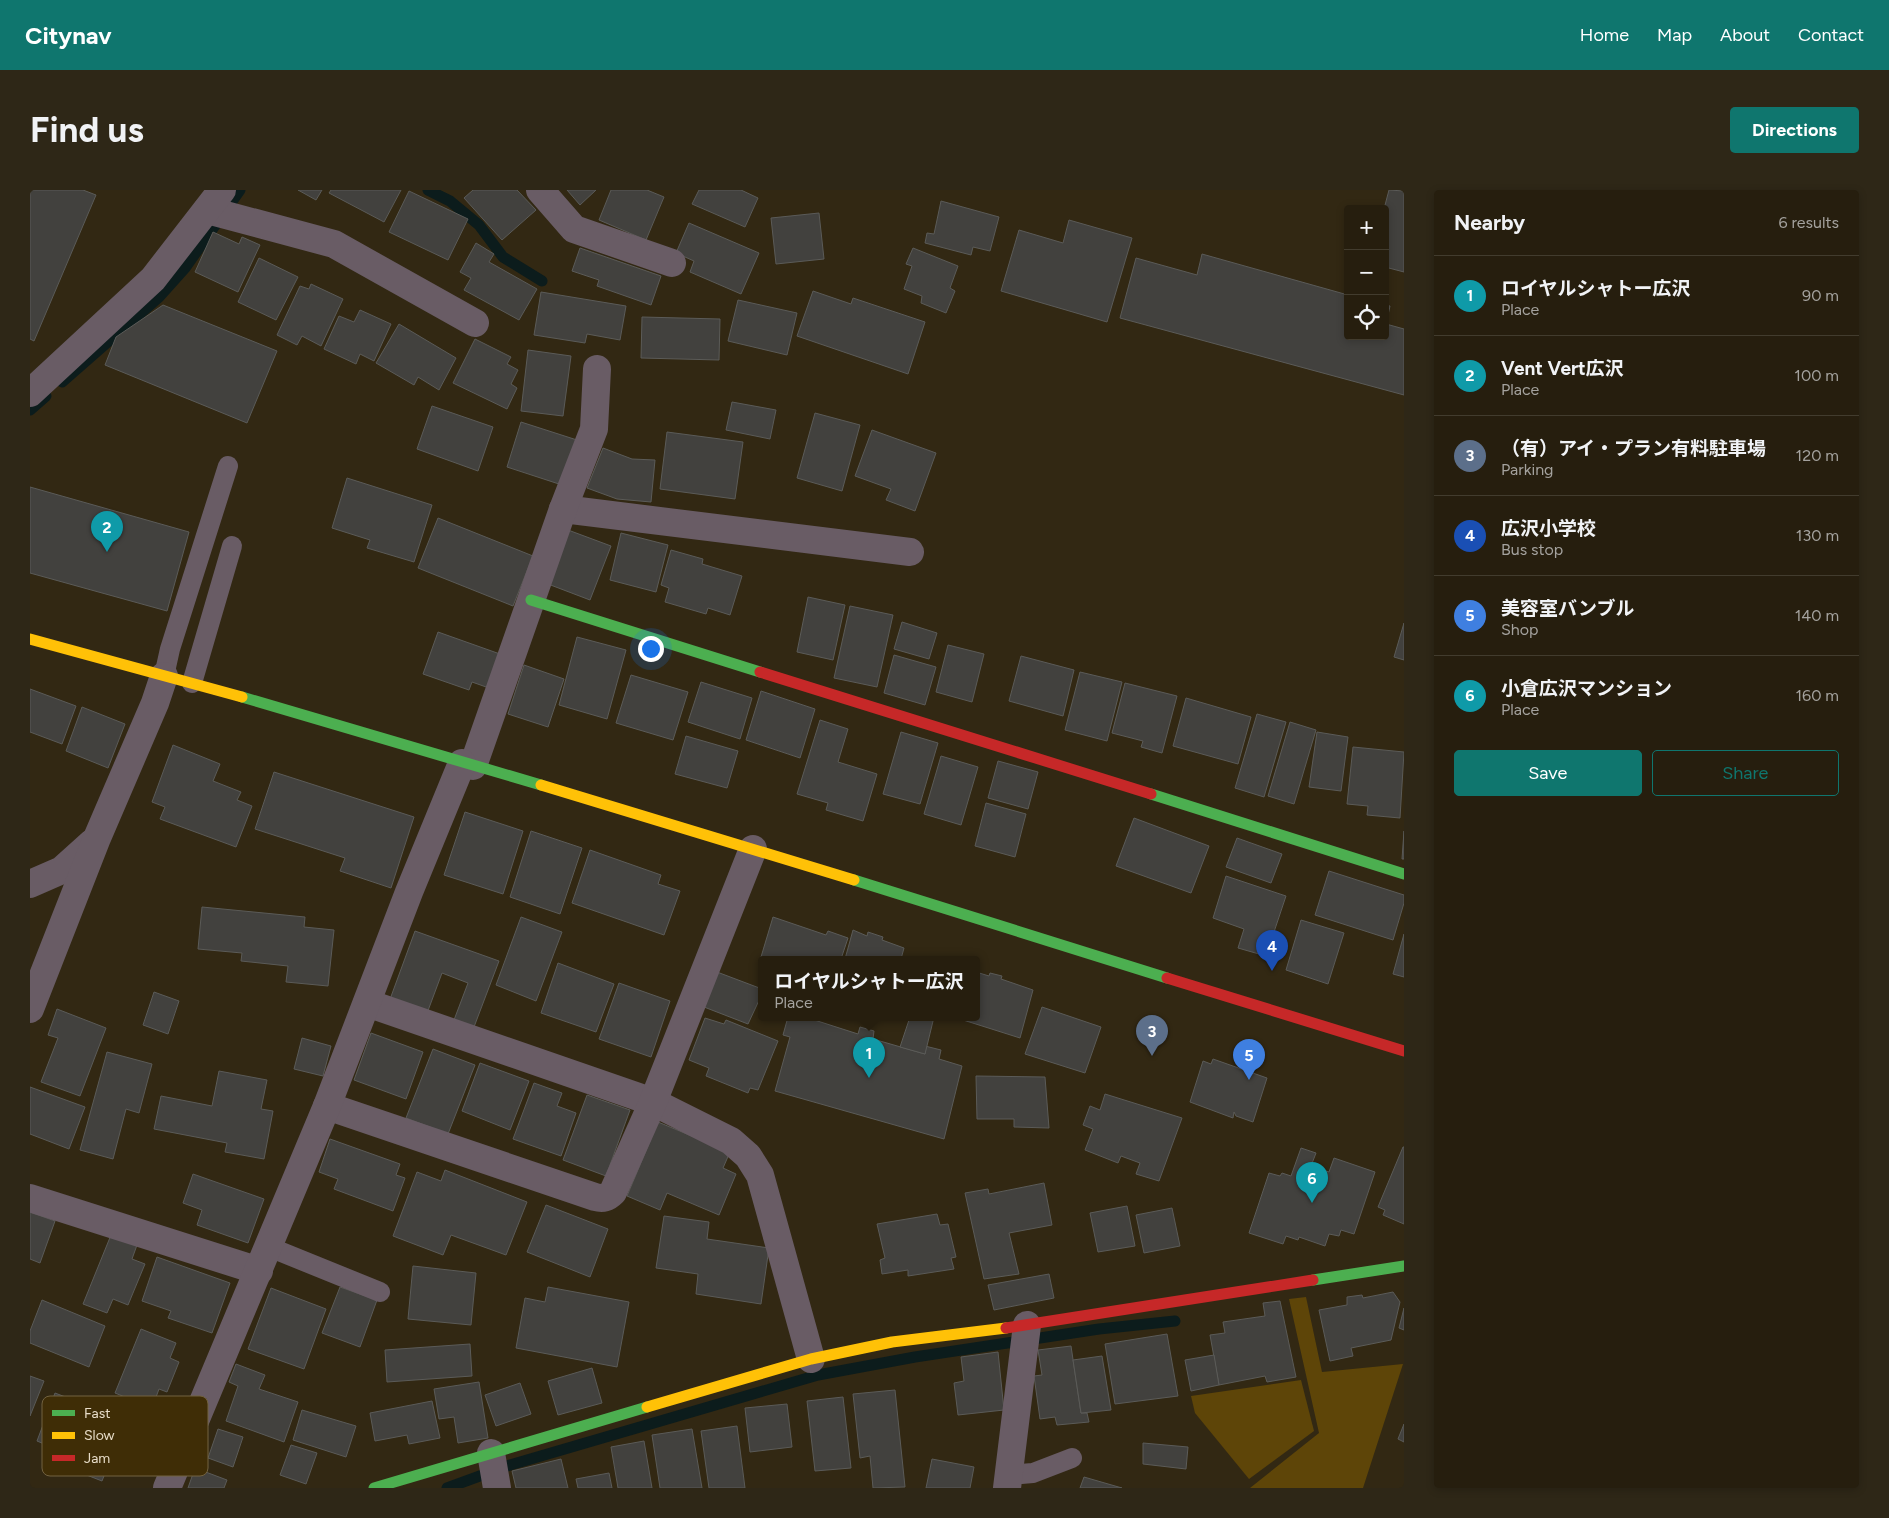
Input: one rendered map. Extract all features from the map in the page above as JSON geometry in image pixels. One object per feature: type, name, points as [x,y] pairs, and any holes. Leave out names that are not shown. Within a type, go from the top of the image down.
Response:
[{"type":"street","points":[[540,190],[574,229],[672,263]]},
{"type":"street","points":[[30,393],[153,279],[215,200],[236,218],[334,244],[475,323]]},
{"type":"street","points":[[206,1396],[327,1106],[409,892],[467,765],[531,600],[563,508],[594,429],[597,369]]},
{"type":"street","points":[[563,508],[910,552]]},
{"type":"street","points":[[531,600],[1404,874]]},
{"type":"street","points":[[30,639],[192,684],[753,849],[1404,1051]]},
{"type":"street","points":[[30,1009],[97,838],[155,703],[164,676]]},
{"type":"street","points":[[30,884],[62,870],[97,838]]},
{"type":"street","points":[[327,1106],[602,1198],[613,1192],[653,1102],[753,849]]},
{"type":"street","points":[[368,1003],[653,1102],[731,1140],[754,1164],[760,1175],[811,1359]]},
{"type":"street","points":[[30,1198],[264,1259]]},
{"type":"street","points":[[374,1488],[811,1359],[892,1342],[1027,1325],[1404,1266]]},
{"type":"street","points":[[1008,1482],[1027,1325]]},
{"type":"street","points":[[491,1453],[497,1488]]},
{"type":"street","points":[[167,1488],[172,1476]]},
{"type":"lane","points":[[164,676],[170,649],[228,466]]},
{"type":"lane","points":[[192,684],[232,546]]},
{"type":"lane","points":[[264,1259],[380,1292]]},
{"type":"lane","points":[[1008,1482],[1072,1458]]},
{"type":"shaded area","points":[[1306,1297],[1322,1372],[1403,1364],[1363,1488],[1250,1488],[1319,1433],[1289,1299]]},
{"type":"shaded area","points":[[1301,1380],[1314,1431],[1249,1479],[1195,1413],[1191,1396]]},
{"type":"building","points":[[30,190],[83,190],[96,195],[34,341],[30,339]]},
{"type":"building","points":[[298,190],[322,190],[316,200]]},
{"type":"building","points":[[331,190],[401,190],[384,222],[329,193]]},
{"type":"building","points":[[473,190],[517,190],[536,210],[502,240],[464,198]]},
{"type":"building","points":[[567,190],[596,190],[580,205]]},
{"type":"building","points":[[611,190],[647,190],[664,197],[646,240],[599,220]]},
{"type":"building","points":[[699,190],[741,190],[758,198],[745,227],[692,204]]},
{"type":"building","points":[[1389,190],[1404,191],[1404,272],[1389,268],[1389,205],[1385,205]]},
{"type":"building","points":[[409,191],[468,219],[448,260],[389,232]]},
{"type":"building","points":[[941,201],[999,217],[990,251],[973,247],[971,255],[925,243],[927,233],[934,234]]},
{"type":"building","points":[[819,213],[824,259],[776,264],[771,218]]},
{"type":"building","points":[[1069,220],[1132,238],[1107,322],[1001,291],[1019,230],[1063,243]]},
{"type":"building","points":[[689,223],[759,253],[741,294],[690,272],[694,261],[676,253]]},
{"type":"building","points":[[213,232],[239,244],[242,237],[260,245],[238,292],[195,272]]},
{"type":"building","points":[[476,243],[494,254],[489,262],[537,289],[519,320],[464,290],[471,278],[460,272]]},
{"type":"building","points":[[580,248],[661,276],[651,305],[597,286],[599,280],[572,271]]},
{"type":"building","points":[[913,248],[958,266],[950,288],[955,291],[946,313],[921,303],[922,296],[904,289],[912,266],[906,264]]},
{"type":"building","points":[[1202,254],[1344,294],[1344,340],[1389,340],[1389,325],[1404,329],[1404,395],[1120,318],[1136,258],[1197,275]]},
{"type":"building","points":[[259,258],[298,277],[276,320],[238,302]]},
{"type":"building","points":[[311,284],[343,299],[321,346],[302,336],[297,345],[277,335],[300,286],[309,289]]},
{"type":"building","points":[[813,291],[851,304],[853,298],[925,322],[908,374],[797,336]]},
{"type":"building","points":[[541,292],[626,306],[620,340],[587,334],[585,343],[534,335]]},
{"type":"building","points":[[738,300],[797,313],[787,355],[728,341]]},
{"type":"building","points":[[163,305],[277,351],[247,423],[105,365],[116,337]]},
{"type":"building","points":[[360,310],[391,324],[374,361],[360,354],[356,364],[324,349],[339,316],[354,322]]},
{"type":"building","points":[[642,317],[720,319],[719,360],[641,358]]},
{"type":"building","points":[[399,324],[456,358],[439,390],[418,377],[414,385],[376,363]]},
{"type":"building","points":[[475,339],[511,357],[507,364],[518,370],[511,384],[517,388],[507,409],[453,383]]},
{"type":"building","points":[[528,350],[571,356],[563,416],[521,411]]},
{"type":"building","points":[[732,402],[776,410],[770,439],[726,430]]},
{"type":"building","points":[[432,406],[493,427],[478,471],[417,449]]},
{"type":"building","points":[[815,413],[860,425],[842,491],[797,478]]},
{"type":"building","points":[[521,422],[577,440],[562,485],[507,467]]},
{"type":"building","points":[[872,430],[936,453],[915,511],[886,500],[891,489],[855,476]]},
{"type":"building","points":[[667,432],[743,442],[735,499],[660,489]]},
{"type":"building","points":[[603,448],[632,459],[655,460],[651,502],[617,499],[587,488]]},
{"type":"building","points":[[347,478],[432,505],[414,562],[367,548],[370,540],[332,528]]},
{"type":"building","points":[[30,487],[189,532],[167,611],[30,573]]},
{"type":"building","points":[[438,518],[533,556],[513,606],[418,568]]},
{"type":"building","points":[[568,530],[611,546],[590,600],[548,584]]},
{"type":"building","points":[[621,533],[668,545],[656,592],[610,580]]},
{"type":"building","points":[[671,550],[703,559],[702,564],[742,576],[730,615],[708,608],[706,614],[665,602],[669,588],[661,585]]},
{"type":"building","points":[[808,597],[845,605],[833,660],[797,652]]},
{"type":"building","points":[[850,606],[893,615],[877,687],[834,678]]},
{"type":"building","points":[[902,622],[937,633],[929,659],[894,649]]},
{"type":"building","points":[[1404,623],[1404,660],[1394,657]]},
{"type":"building","points":[[438,632],[500,654],[489,688],[472,682],[469,690],[423,674]]},
{"type":"building","points":[[577,637],[626,650],[607,719],[559,705]]},
{"type":"building","points":[[948,645],[984,654],[972,702],[936,692]]},
{"type":"building","points":[[894,655],[936,667],[925,705],[884,693]]},
{"type":"building","points":[[1021,656],[1074,670],[1063,716],[1009,701]]},
{"type":"building","points":[[524,665],[564,679],[548,727],[508,714]]},
{"type":"building","points":[[1080,672],[1122,682],[1107,741],[1065,730]]},
{"type":"building","points":[[631,675],[688,692],[673,740],[616,723]]},
{"type":"building","points":[[701,682],[752,698],[740,739],[688,722]]},
{"type":"building","points":[[1125,683],[1177,696],[1162,753],[1141,747],[1143,741],[1112,733]]},
{"type":"building","points":[[30,689],[76,706],[62,744],[30,732]]},
{"type":"building","points":[[761,691],[815,709],[800,758],[746,740]]},
{"type":"building","points":[[1186,698],[1251,717],[1238,764],[1173,746]]},
{"type":"building","points":[[82,707],[125,724],[108,768],[66,751]]},
{"type":"building","points":[[1257,714],[1286,722],[1264,797],[1235,788]]},
{"type":"building","points":[[820,720],[848,729],[838,762],[877,774],[863,821],[826,810],[828,803],[797,794]]},
{"type":"building","points":[[1290,722],[1316,730],[1294,804],[1268,796]]},
{"type":"building","points":[[901,732],[938,743],[920,804],[883,794]]},
{"type":"building","points":[[1317,732],[1348,737],[1341,791],[1309,787]]},
{"type":"building","points":[[686,736],[738,751],[727,788],[675,774]]},
{"type":"building","points":[[173,745],[220,764],[213,781],[241,792],[237,800],[252,806],[236,847],[160,819],[165,807],[152,802]]},
{"type":"building","points":[[1353,747],[1404,752],[1400,818],[1367,815],[1368,806],[1347,804]]},
{"type":"building","points":[[941,756],[978,767],[961,825],[924,814]]},
{"type":"building","points":[[998,761],[1038,772],[1028,809],[988,798]]},
{"type":"building","points":[[274,772],[414,817],[391,888],[340,871],[345,858],[255,829]]},
{"type":"building","points":[[986,803],[1026,814],[1015,857],[975,846]]},
{"type":"building","points":[[465,812],[523,831],[503,894],[444,875]]},
{"type":"building","points":[[1134,818],[1209,846],[1191,893],[1116,866]]},
{"type":"building","points":[[531,831],[582,848],[560,914],[510,897]]},
{"type":"building","points":[[1404,831],[1404,859],[1402,859]]},
{"type":"building","points":[[1237,838],[1282,854],[1271,883],[1226,867]]},
{"type":"building","points":[[590,850],[661,875],[658,884],[680,891],[664,935],[572,903]]},
{"type":"building","points":[[1329,871],[1404,895],[1404,903],[1393,940],[1315,915]]},
{"type":"building","points":[[1226,876],[1286,896],[1266,956],[1238,948],[1244,929],[1213,918]]},
{"type":"building","points":[[202,907],[305,917],[304,927],[334,930],[328,986],[286,982],[288,966],[241,961],[242,953],[198,949]]},
{"type":"building","points":[[521,917],[562,932],[536,1001],[496,985]]},
{"type":"building","points":[[773,917],[826,935],[828,931],[848,938],[842,956],[761,956]]},
{"type":"building","points":[[1301,920],[1344,933],[1328,984],[1286,970]]},
{"type":"building","points":[[853,930],[867,936],[868,932],[883,937],[882,940],[904,948],[902,956],[846,956]]},
{"type":"building","points":[[415,931],[499,961],[474,1027],[454,1020],[468,983],[442,973],[426,1016],[389,1002]]},
{"type":"building","points":[[1404,934],[1404,977],[1393,974]]},
{"type":"building","points":[[558,963],[614,984],[596,1032],[541,1013]]},
{"type":"building","points":[[717,972],[758,987],[758,1003],[748,1024],[704,1007]]},
{"type":"building","points":[[980,973],[989,976],[990,973],[1002,976],[1001,979],[1033,990],[1020,1038],[966,1021],[980,1021]]},
{"type":"building","points":[[619,983],[670,1001],[651,1057],[599,1039]]},
{"type":"building","points":[[154,992],[179,1001],[168,1034],[143,1025]]},
{"type":"building","points":[[1042,1007],[1101,1027],[1085,1073],[1025,1054]]},
{"type":"building","points":[[57,1009],[106,1028],[80,1096],[41,1082],[58,1038],[48,1035]]},
{"type":"building","points":[[705,1018],[724,1024],[726,1020],[778,1041],[758,1090],[750,1088],[748,1093],[706,1076],[709,1068],[689,1060]]},
{"type":"building","points":[[787,1021],[817,1021],[858,1034],[860,1027],[874,1031],[873,1039],[925,1054],[925,1046],[941,1050],[939,1059],[962,1066],[944,1139],[775,1091],[790,1037],[783,1035]]},
{"type":"building","points":[[909,1021],[933,1021],[925,1054],[900,1047]]},
{"type":"building","points":[[371,1033],[423,1052],[406,1099],[354,1080]]},
{"type":"building","points":[[302,1038],[331,1046],[323,1076],[294,1069]]},
{"type":"building","points":[[433,1049],[475,1065],[448,1134],[406,1118]]},
{"type":"building","points":[[107,1052],[152,1064],[139,1113],[126,1109],[113,1159],[80,1150]]},
{"type":"building","points":[[1213,1059],[1267,1078],[1253,1122],[1236,1116],[1234,1112],[1233,1118],[1190,1102],[1203,1061],[1211,1064]]},
{"type":"building","points":[[480,1063],[529,1081],[510,1130],[462,1111]]},
{"type":"building","points":[[219,1071],[267,1080],[261,1109],[273,1111],[264,1159],[225,1152],[227,1143],[154,1129],[161,1096],[212,1106]]},
{"type":"building","points":[[976,1076],[1045,1077],[1049,1128],[1014,1127],[1014,1119],[977,1119]]},
{"type":"building","points":[[534,1083],[562,1093],[557,1106],[576,1113],[561,1156],[513,1139]]},
{"type":"building","points":[[30,1087],[85,1107],[69,1149],[30,1134]]},
{"type":"building","points":[[1105,1094],[1182,1118],[1159,1181],[1136,1174],[1140,1163],[1121,1156],[1118,1163],[1085,1150],[1093,1129],[1083,1125],[1090,1106],[1100,1110]]},
{"type":"building","points":[[587,1095],[630,1110],[606,1176],[563,1160]]},
{"type":"building","points":[[658,1122],[730,1152],[723,1168],[736,1174],[719,1215],[667,1193],[660,1210],[627,1196]]},
{"type":"building","points":[[330,1139],[400,1164],[396,1175],[405,1178],[393,1211],[334,1189],[338,1179],[319,1172]]},
{"type":"building","points":[[1403,1147],[1404,1224],[1383,1215],[1385,1210],[1378,1207]]},
{"type":"building","points":[[1301,1148],[1316,1153],[1311,1166],[1329,1172],[1334,1158],[1375,1172],[1354,1234],[1341,1230],[1339,1236],[1329,1234],[1325,1246],[1299,1237],[1298,1240],[1286,1236],[1283,1244],[1249,1233],[1269,1173],[1280,1176],[1282,1173],[1291,1176]]},
{"type":"building","points":[[445,1170],[527,1202],[506,1255],[451,1235],[443,1255],[393,1236],[417,1172],[441,1181]]},
{"type":"building","points":[[193,1174],[264,1199],[248,1243],[197,1225],[202,1210],[183,1203]]},
{"type":"building","points":[[1044,1183],[1052,1225],[1009,1233],[1019,1274],[984,1279],[965,1193],[988,1189],[989,1194]]},
{"type":"building","points":[[546,1205],[608,1229],[590,1277],[527,1252]]},
{"type":"building","points":[[1127,1206],[1135,1246],[1098,1252],[1090,1213]]},
{"type":"building","points":[[1172,1208],[1180,1246],[1144,1253],[1136,1215]]},
{"type":"building","points":[[30,1212],[55,1221],[40,1263],[30,1259]]},
{"type":"building","points":[[937,1214],[940,1225],[948,1224],[956,1257],[951,1258],[954,1269],[908,1276],[908,1270],[882,1274],[880,1260],[885,1258],[877,1224]]},
{"type":"building","points":[[664,1216],[709,1222],[707,1239],[769,1248],[761,1304],[696,1294],[698,1274],[656,1268]]},
{"type":"building","points":[[111,1235],[137,1245],[132,1259],[145,1264],[128,1305],[113,1299],[107,1313],[83,1304]]},
{"type":"building","points":[[157,1257],[230,1283],[212,1333],[168,1318],[171,1311],[142,1301]]},
{"type":"building","points":[[413,1266],[476,1273],[471,1325],[408,1319]]},
{"type":"building","points":[[1049,1274],[1054,1298],[994,1310],[988,1285]]},
{"type":"building","points":[[340,1287],[377,1300],[360,1347],[322,1333]]},
{"type":"building","points":[[548,1287],[629,1302],[617,1367],[516,1348],[525,1298],[545,1302]]},
{"type":"building","points":[[271,1288],[326,1309],[304,1369],[248,1349]]},
{"type":"building","points":[[1393,1292],[1400,1302],[1391,1340],[1351,1348],[1353,1356],[1330,1361],[1319,1310],[1347,1305],[1347,1297],[1362,1295],[1363,1298]]},
{"type":"building","points":[[42,1300],[105,1326],[89,1367],[30,1343],[30,1331]]},
{"type":"building","points":[[1280,1301],[1296,1377],[1267,1382],[1265,1376],[1219,1385],[1210,1335],[1225,1333],[1223,1322],[1265,1316],[1263,1303]]},
{"type":"building","points":[[1404,1308],[1404,1330],[1399,1328]]},
{"type":"building","points":[[141,1329],[176,1343],[170,1358],[179,1362],[167,1392],[159,1389],[156,1396],[122,1396],[115,1393]]},
{"type":"building","points":[[1167,1334],[1178,1396],[1115,1404],[1105,1344]]},
{"type":"building","points":[[470,1344],[472,1376],[387,1382],[385,1350]]},
{"type":"building","points":[[1071,1346],[1081,1413],[1087,1413],[1089,1422],[1057,1425],[1055,1417],[1040,1419],[1034,1376],[1042,1375],[1038,1350]]},
{"type":"building","points":[[998,1352],[1004,1410],[958,1415],[954,1383],[964,1381],[961,1357]]},
{"type":"building","points":[[1214,1355],[1219,1385],[1191,1391],[1185,1360]]},
{"type":"building","points":[[1102,1356],[1111,1410],[1081,1413],[1073,1360]]},
{"type":"building","points":[[236,1364],[265,1375],[259,1389],[298,1402],[284,1442],[226,1421],[238,1386],[229,1382]]},
{"type":"building","points":[[592,1368],[602,1403],[558,1415],[548,1381]]},
{"type":"building","points":[[30,1376],[44,1381],[30,1416]]},
{"type":"building","points":[[479,1382],[488,1438],[458,1443],[454,1417],[439,1419],[434,1389]]},
{"type":"building","points":[[520,1383],[531,1414],[496,1426],[485,1395]]},
{"type":"building","points":[[895,1390],[905,1487],[873,1488],[870,1456],[860,1458],[853,1394]]},
{"type":"building","points":[[843,1397],[851,1468],[815,1471],[807,1401]]},
{"type":"building","points":[[432,1401],[440,1438],[409,1444],[407,1435],[375,1441],[370,1413]]},
{"type":"building","points":[[787,1404],[792,1447],[750,1452],[745,1408]]},
{"type":"building","points":[[302,1410],[356,1426],[346,1457],[293,1440]]},
{"type":"building","points":[[1404,1424],[1404,1442],[1398,1439]]},
{"type":"building","points":[[737,1426],[745,1488],[709,1488],[701,1431]]},
{"type":"building","points":[[42,1428],[42,1443],[37,1441]]},
{"type":"building","points":[[218,1429],[243,1437],[233,1467],[208,1458]]},
{"type":"building","points":[[692,1429],[702,1488],[660,1488],[652,1435]]},
{"type":"building","points":[[644,1441],[652,1488],[618,1488],[611,1447]]},
{"type":"building","points":[[1143,1443],[1188,1447],[1186,1469],[1143,1464]]},
{"type":"building","points":[[291,1445],[317,1453],[306,1484],[280,1475]]},
{"type":"building","points":[[561,1459],[568,1488],[516,1488],[512,1471]]},
{"type":"building","points":[[932,1459],[974,1467],[970,1488],[926,1488]]},
{"type":"building","points":[[208,1473],[227,1480],[224,1488],[188,1488],[192,1476],[208,1476]]},
{"type":"building","points":[[609,1473],[612,1488],[578,1488],[576,1479]]},
{"type":"building","points":[[89,1476],[104,1476],[102,1481]]},
{"type":"building","points":[[1084,1477],[1122,1488],[1080,1488]]},
{"type":"waterway","points":[[62,382],[159,297],[185,268],[240,190]]},
{"type":"waterway","points":[[428,190],[450,201],[479,225],[503,257],[542,281]]},
{"type":"waterway","points":[[30,410],[46,396]]},
{"type":"waterway","points":[[447,1488],[510,1465],[818,1375],[915,1357],[1099,1329],[1175,1321]]},
{"type":"traffic: fast","points":[[531,600],[760,672]]},
{"type":"traffic: fast","points":[[242,697],[541,785]]},
{"type":"traffic: fast","points":[[1151,794],[1404,874]]},
{"type":"traffic: fast","points":[[854,880],[1167,978]]},
{"type":"traffic: fast","points":[[1313,1280],[1404,1266]]},
{"type":"traffic: fast","points":[[374,1488],[647,1407]]},
{"type":"traffic: slow","points":[[30,639],[242,697]]},
{"type":"traffic: slow","points":[[541,785],[854,880]]},
{"type":"traffic: slow","points":[[647,1407],[811,1359],[892,1342],[1006,1328]]},
{"type":"traffic: jam","points":[[760,672],[1151,794]]},
{"type":"traffic: jam","points":[[1167,978],[1404,1051]]},
{"type":"traffic: jam","points":[[1006,1328],[1313,1280]]},
{"type":"place","name":"Vent Vert広沢","points":[[107,552]]},
{"type":"place","name":"広沢小学校","points":[[1272,971]]},
{"type":"place","name":"（有）アイ・プラン有料駐車場","points":[[1152,1056]]},
{"type":"place","name":"ロイヤルシャトー広沢","points":[[869,1078]]},
{"type":"place","name":"美容室バンブル","points":[[1249,1080]]},
{"type":"place","name":"小倉広沢マンション","points":[[1312,1203]]}]
